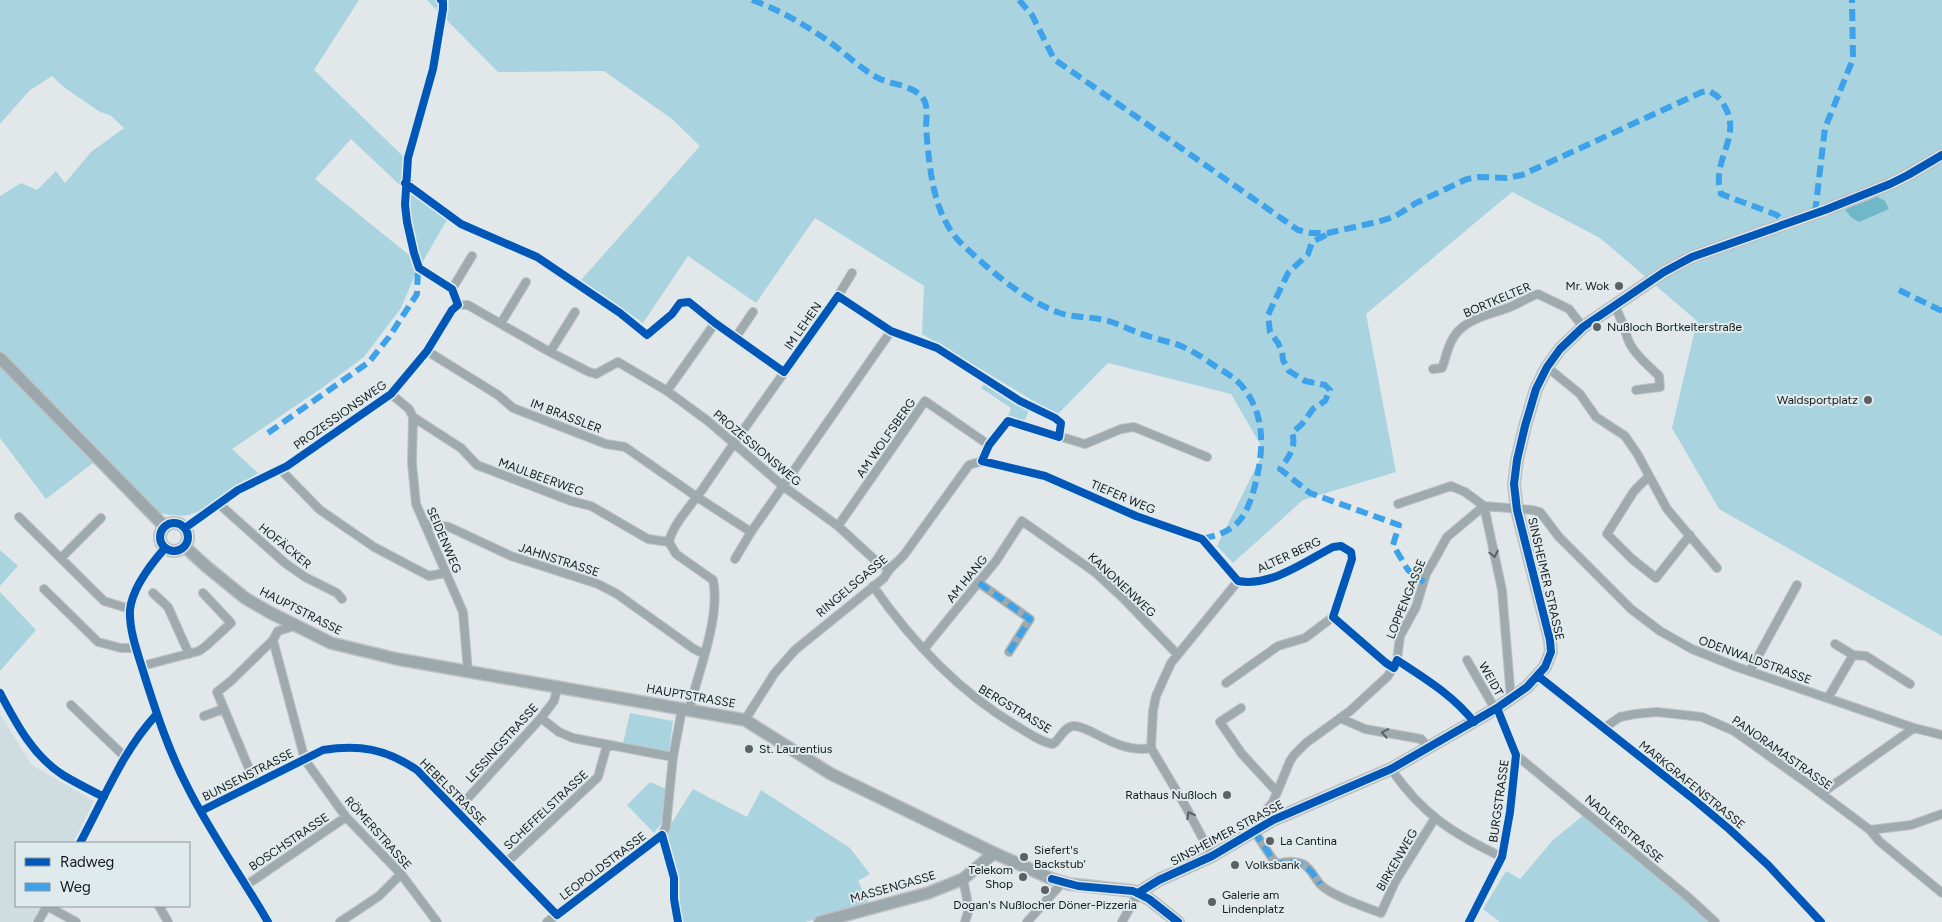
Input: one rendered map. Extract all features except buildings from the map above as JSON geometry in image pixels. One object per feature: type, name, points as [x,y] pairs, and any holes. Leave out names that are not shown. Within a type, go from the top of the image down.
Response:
[{"type":"main road","name":"SINSHEIMER STRASSE","points":[[1138,893],[1159,880],[1212,856],[1273,820],[1391,769],[1496,709],[1538,676],[1549,660],[1551,652],[1550,640],[1517,510],[1514,484],[1517,460],[1536,389],[1547,367],[1560,348],[1583,327],[1664,272],[1692,257],[1824,210],[1890,184],[1942,155]]},
{"type":"main road","points":[[0,358],[165,527]]},
{"type":"main road","points":[[175,523],[185,528],[189,538],[185,546],[177,551],[165,548],[160,539],[161,532],[165,527],[175,523]]},
{"type":"main road","name":"HAUPTSTRASSE","points":[[185,546],[245,598],[295,626],[331,643],[364,652],[468,672],[558,686],[745,720],[831,774],[994,853],[1063,882],[1078,886],[1128,890],[1138,893],[1155,903],[1178,922]]},
{"type":"main road","name":"MASSENGASSE","points":[[820,922],[928,894],[963,879],[994,853]]},
{"type":"street","points":[[452,289],[472,256]]},
{"type":"street","points":[[419,268],[452,289],[458,306]]},
{"type":"street","name":"IM LEHEN","points":[[669,542],[672,533],[838,296],[852,273]]},
{"type":"street","points":[[501,323],[526,282]]},
{"type":"street","name":"BORTKELTER","points":[[1433,370],[1442,368],[1451,342],[1465,325],[1486,314],[1512,306],[1527,297],[1538,294],[1553,300],[1569,309],[1583,327]]},
{"type":"street","name":"IM LEHEN","points":[[783,486],[891,331],[838,296]]},
{"type":"street","name":"PROZESSIONSWEG","points":[[185,528],[251,482],[287,466],[392,394],[427,351],[452,310],[458,306],[468,305],[550,352],[596,374],[618,362],[667,392],[708,422],[783,486],[838,526],[880,565],[889,567]]},
{"type":"street","points":[[1615,307],[1622,317],[1631,345],[1644,363],[1659,376],[1660,387],[1636,390]]},
{"type":"street","points":[[550,352],[575,312]]},
{"type":"street","points":[[736,337],[753,312]]},
{"type":"street","points":[[704,313],[714,323],[784,372]]},
{"type":"street","points":[[667,392],[714,323]]},
{"type":"street","name":"IM BRASSLER","points":[[427,351],[498,395],[513,408],[606,444],[625,447],[750,532]]},
{"type":"street","points":[[1547,367],[1580,394],[1596,417],[1625,436],[1638,455],[1648,477],[1667,509],[1718,568]]},
{"type":"street","points":[[392,394],[409,409],[413,417]]},
{"type":"street","name":"AM WOLFSBERG","points":[[838,526],[925,402],[988,444]]},
{"type":"street","name":"SEIDENWEG","points":[[413,417],[412,463],[416,504],[463,612],[468,672]]},
{"type":"street","name":"MAULBEERWEG","points":[[413,417],[461,448],[477,465],[555,495],[591,506],[648,539],[669,542]]},
{"type":"street","points":[[982,461],[988,444],[1008,421],[1085,444],[1121,429],[1134,427],[1207,457]]},
{"type":"street","name":"RINGELSGASSE","points":[[745,720],[774,674],[795,650],[884,578],[889,567],[898,562],[904,555],[969,465],[982,461]]},
{"type":"street","name":"TIEFER WEG","points":[[982,461],[1045,476],[1136,516],[1202,538],[1238,581]]},
{"type":"street","points":[[280,469],[320,510],[374,547],[429,576],[446,573]]},
{"type":"street","points":[[1648,477],[1634,491],[1607,534],[1632,559],[1656,578],[1690,535]]},
{"type":"street","points":[[735,558],[750,532],[783,486]]},
{"type":"street","points":[[1398,504],[1451,486],[1465,492],[1484,506],[1517,510]]},
{"type":"street","name":"HOFÄCKER","points":[[219,504],[285,563],[305,577],[336,592],[342,599]]},
{"type":"street","points":[[1484,506],[1502,590],[1511,699]]},
{"type":"street","name":"LOPPENGASSE","points":[[1395,664],[1400,636],[1416,607],[1426,574],[1447,537],[1484,506]]},
{"type":"street","name":"ODENWALDSTRASSE","points":[[1517,510],[1540,512],[1559,537],[1631,610],[1660,631],[1692,649],[1914,728],[1942,735]]},
{"type":"street","points":[[19,517],[104,601],[130,609]]},
{"type":"street","points":[[61,558],[100,518]]},
{"type":"street","name":"AM HANG","points":[[924,649],[996,561],[1022,521]]},
{"type":"street","name":"KANONENWEG","points":[[1022,521],[1096,573],[1177,654]]},
{"type":"street","name":"JAHNSTRASSE","points":[[424,523],[449,526],[511,556],[598,584],[617,594],[694,649],[704,654]]},
{"type":"street","points":[[669,542],[676,554],[712,580],[715,597],[704,654],[686,709]]},
{"type":"street","name":"ALTER BERG","points":[[1238,581],[1252,583],[1269,579],[1333,547],[1340,546],[1351,552],[1352,559],[1333,617]]},
{"type":"street","points":[[165,548],[146,570],[139,583],[130,609],[137,648],[156,715],[187,787],[268,922]]},
{"type":"street","points":[[1212,856],[1151,748],[1153,711],[1156,696],[1168,668],[1177,654],[1238,581]]},
{"type":"street","points":[[979,583],[1030,618],[1010,652]]},
{"type":"street","points":[[1750,671],[1797,585]]},
{"type":"street","name":"BERGSTRASSE","points":[[873,586],[893,614],[951,678],[982,704],[1047,743],[1053,744],[1066,729],[1073,726],[1082,727],[1114,743],[1132,749],[1151,748]]},
{"type":"street","points":[[44,589],[98,642],[121,648],[137,648]]},
{"type":"street","points":[[153,593],[168,607],[189,654]]},
{"type":"street","points":[[142,666],[199,651],[231,623],[203,594]]},
{"type":"street","points":[[1226,683],[1278,646],[1304,638],[1333,617],[1375,654],[1447,694],[1466,711],[1474,722]]},
{"type":"street","points":[[255,783],[216,692],[231,681],[273,640],[278,631],[295,626]]},
{"type":"street","name":"RÖMERSTRASSE","points":[[273,640],[305,760],[346,817],[401,874],[437,922]]},
{"type":"street","points":[[1835,644],[1854,655],[1866,656],[1910,684]]},
{"type":"street","points":[[1828,698],[1854,655]]},
{"type":"street","name":"WEIDT","points":[[1467,660],[1496,709]]},
{"type":"street","points":[[1273,820],[1268,809],[1294,755],[1306,743],[1372,692],[1388,676],[1395,664]]},
{"type":"street","name":"MARKGRAFENSTRASSE","points":[[1538,676],[1691,796],[1729,829],[1768,865],[1821,922]]},
{"type":"street","name":"LESSINGSTRASSE","points":[[457,810],[541,718],[554,701],[558,686]]},
{"type":"street","points":[[0,693],[26,738],[44,760],[62,775],[104,797]]},
{"type":"street","points":[[71,705],[124,756]]},
{"type":"street","points":[[1241,708],[1220,722],[1242,754],[1277,792]]},
{"type":"street","points":[[204,716],[223,709]]},
{"type":"street","name":"LEOPOLDSTRASSE","points":[[548,922],[662,835],[666,827],[673,757],[686,709]]},
{"type":"street","name":"BURGSTRASSE","points":[[1469,922],[1502,857],[1510,812],[1516,756],[1496,709]]},
{"type":"street","name":"PANORAMASTRASSE","points":[[1604,728],[1620,717],[1657,712],[1702,717],[1734,731],[1822,793],[1870,830],[1879,841],[1942,893]]},
{"type":"street","points":[[83,842],[124,756],[143,729],[156,715]]},
{"type":"street","points":[[541,718],[559,732],[573,738],[673,757]]},
{"type":"street","points":[[1340,718],[1366,730],[1421,739],[1428,747]]},
{"type":"street","points":[[1822,793],[1914,728]]},
{"type":"street","name":"SCHEFFELSTRASSE","points":[[507,862],[598,777],[607,744]]},
{"type":"street","name":"HEBELSTRASSE","points":[[305,760],[323,750],[340,747],[363,748],[392,755],[417,770],[557,915]]},
{"type":"street","name":"NADLERSTRASSE","points":[[1516,756],[1716,922]]},
{"type":"street","name":"BUNSENSTRASSE","points":[[201,811],[305,760]]},
{"type":"street","points":[[1391,769],[1408,792],[1435,818],[1464,838],[1502,857]]},
{"type":"street","points":[[1870,830],[1910,825],[1942,814]]},
{"type":"street","name":"BOSCHSTRASSE","points":[[245,886],[346,817]]},
{"type":"street","name":"BIRKENWEG","points":[[1320,884],[1333,892],[1385,915],[1395,882],[1435,818]]},
{"type":"street","name":"SINSHEIMER STRASSE","points":[[1254,831],[1276,864],[1290,861],[1302,864],[1314,873],[1320,884]]},
{"type":"street","points":[[662,835],[674,878],[674,899],[678,922]]},
{"type":"street","points":[[340,922],[349,920],[379,896],[401,874]]},
{"type":"street","points":[[963,879],[969,909],[965,922]]},
{"type":"street","points":[[1027,922],[1063,882]]},
{"type":"street","points":[[1122,922],[1138,893]]},
{"type":"street","points":[[38,922],[46,907]]},
{"type":"street","points":[[49,907],[76,922]]},
{"type":"street","points":[[160,907],[168,922]]},
{"type":"shaded area","points":[[0,0],[359,0],[314,70],[411,164],[414,192],[448,218],[414,277],[401,308],[364,357],[232,449],[258,473],[215,503],[196,512],[181,516],[163,514],[81,439],[0,351],[0,196],[21,183],[37,190],[56,171],[65,183],[91,152],[124,128],[110,115],[100,112],[65,88],[52,76],[29,91],[0,124]],"holes":[[[351,139],[407,192],[408,218],[419,263],[315,179]]]},
{"type":"shaded area","points":[[427,0],[1942,0],[1942,636],[1719,509],[1672,428],[1697,321],[1600,238],[1512,192],[1366,314],[1396,472],[1303,500],[1233,563],[1217,546],[1264,451],[1231,394],[1108,363],[1057,415],[922,334],[924,286],[815,218],[756,303],[688,256],[643,323],[581,280],[700,146],[672,119],[604,71],[498,72]]},
{"type":"shaded area","points":[[1876,196],[1885,201],[1889,209],[1859,222],[1852,218],[1845,210],[1858,201]]},
{"type":"shaded area","points":[[0,365],[93,463],[46,499],[0,438]]},
{"type":"shaded area","points":[[985,382],[1030,409],[1024,422],[1008,416],[1011,408],[981,388]]},
{"type":"shaded area","points":[[0,550],[18,566],[0,586]]},
{"type":"shaded area","points":[[0,592],[36,630],[0,671]]},
{"type":"shaded area","points":[[630,713],[673,721],[669,751],[623,743]]},
{"type":"shaded area","points":[[0,714],[32,765],[94,801],[74,842],[15,842],[15,907],[40,907],[32,922],[0,922]]},
{"type":"shaded area","points":[[650,782],[666,789],[661,824],[654,833],[627,805]]},
{"type":"shaded area","points":[[693,789],[747,817],[761,790],[850,848],[870,874],[858,881],[869,903],[846,912],[805,922],[681,922],[664,835]]},
{"type":"shaded area","points":[[1585,814],[1712,922],[1500,922],[1483,909],[1506,871],[1520,879],[1553,840]]},
{"type":"marked path","points":[[752,0],[783,14],[812,31],[880,79],[911,89],[922,97],[926,108],[931,177],[939,208],[955,236],[997,275],[1044,307],[1068,315],[1110,321],[1185,348],[1199,355],[1235,379],[1242,386],[1252,401],[1260,425],[1261,451],[1254,489],[1247,509],[1231,529],[1202,539]]},
{"type":"marked path","points":[[1019,0],[1032,15],[1054,59],[1298,230],[1311,233],[1328,233],[1377,222],[1394,217],[1416,203],[1467,179],[1479,177],[1507,178],[1522,175],[1702,92],[1709,91],[1722,102],[1729,116],[1730,133],[1719,175],[1721,194],[1777,215],[1784,223]]},
{"type":"marked path","points":[[1815,213],[1825,128],[1853,59],[1852,0]]},
{"type":"marked path","points":[[1326,235],[1312,242],[1308,254],[1288,273],[1268,315],[1270,332],[1282,351],[1283,360],[1289,371],[1305,381],[1325,385],[1330,390],[1325,401],[1313,409],[1302,424],[1292,433],[1293,448],[1280,469],[1310,493],[1399,525],[1393,545],[1408,570],[1424,582]]},
{"type":"marked path","points":[[268,433],[369,362],[389,337],[417,294],[418,266]]},
{"type":"marked path","points":[[1899,290],[1942,311]]},
{"type":"marked path","points":[[979,583],[1030,619],[1009,652]]},
{"type":"marked path","points":[[1254,831],[1276,864],[1297,863],[1302,865],[1316,877],[1320,884]]},
{"type":"cycle path","points":[[185,528],[238,490],[287,466],[391,394],[427,351],[452,310],[458,305],[452,289],[419,268],[407,222],[405,205],[408,158],[433,69],[443,9],[443,2],[441,0]]},
{"type":"cycle path","points":[[1138,893],[1159,880],[1212,856],[1273,820],[1391,769],[1497,708],[1527,687],[1545,667],[1551,652],[1550,640],[1517,510],[1514,484],[1517,460],[1536,389],[1547,367],[1560,349],[1583,327],[1664,272],[1692,257],[1825,210],[1890,184],[1942,155]]},
{"type":"cycle path","points":[[405,183],[461,224],[537,257],[620,313],[647,335],[672,314],[680,303],[689,302],[784,372],[838,296],[891,331],[937,348],[1020,401],[1055,418],[1061,423],[1059,437],[1008,421],[989,445],[982,461],[1045,476],[1136,516],[1202,539],[1238,581],[1250,582],[1275,577],[1333,547],[1341,546],[1351,552],[1352,559],[1333,617],[1386,663],[1394,668],[1397,660],[1438,688],[1457,703],[1474,722]]},
{"type":"cycle path","points":[[174,523],[184,527],[188,537],[184,547],[174,551],[164,547],[160,537],[164,527],[174,523]]},
{"type":"cycle path","points":[[165,548],[154,561],[134,593],[130,610],[134,642],[158,717],[181,774],[197,805],[268,922]]},
{"type":"cycle path","points":[[1538,676],[1729,829],[1768,865],[1821,922]]},
{"type":"cycle path","points":[[0,693],[34,749],[63,775],[104,797]]},
{"type":"cycle path","points":[[1469,922],[1502,857],[1510,812],[1516,755],[1497,708]]},
{"type":"cycle path","points":[[81,842],[123,760],[156,715]]},
{"type":"cycle path","points":[[201,811],[323,750],[336,748],[372,750],[394,757],[417,770],[557,915],[662,835],[674,878],[674,899],[678,922]]},
{"type":"cycle path","points":[[1052,879],[1078,886],[1133,891],[1149,899],[1178,922]]},
{"type":"place","name":"Mr. Wok","points":[[1619,286]]},
{"type":"place","name":"Nußloch Bortkelterstraße","points":[[1597,327]]},
{"type":"place","name":"Waldsportplatz","points":[[1868,400]]},
{"type":"place","name":"St. Laurentius","points":[[749,749]]},
{"type":"place","name":"Rathaus Nußloch","points":[[1227,795]]},
{"type":"place","name":"La Cantina","points":[[1270,841]]},
{"type":"place","name":"Siefert's Backstub'","points":[[1024,857]]},
{"type":"place","name":"Volksbank","points":[[1235,865]]},
{"type":"place","name":"Telekom Shop","points":[[1023,877]]},
{"type":"place","name":"Dogan's Nußlocher Döner-Pizzeria","points":[[1045,890]]},
{"type":"place","name":"Galerie am Lindenplatz","points":[[1212,902]]}]
